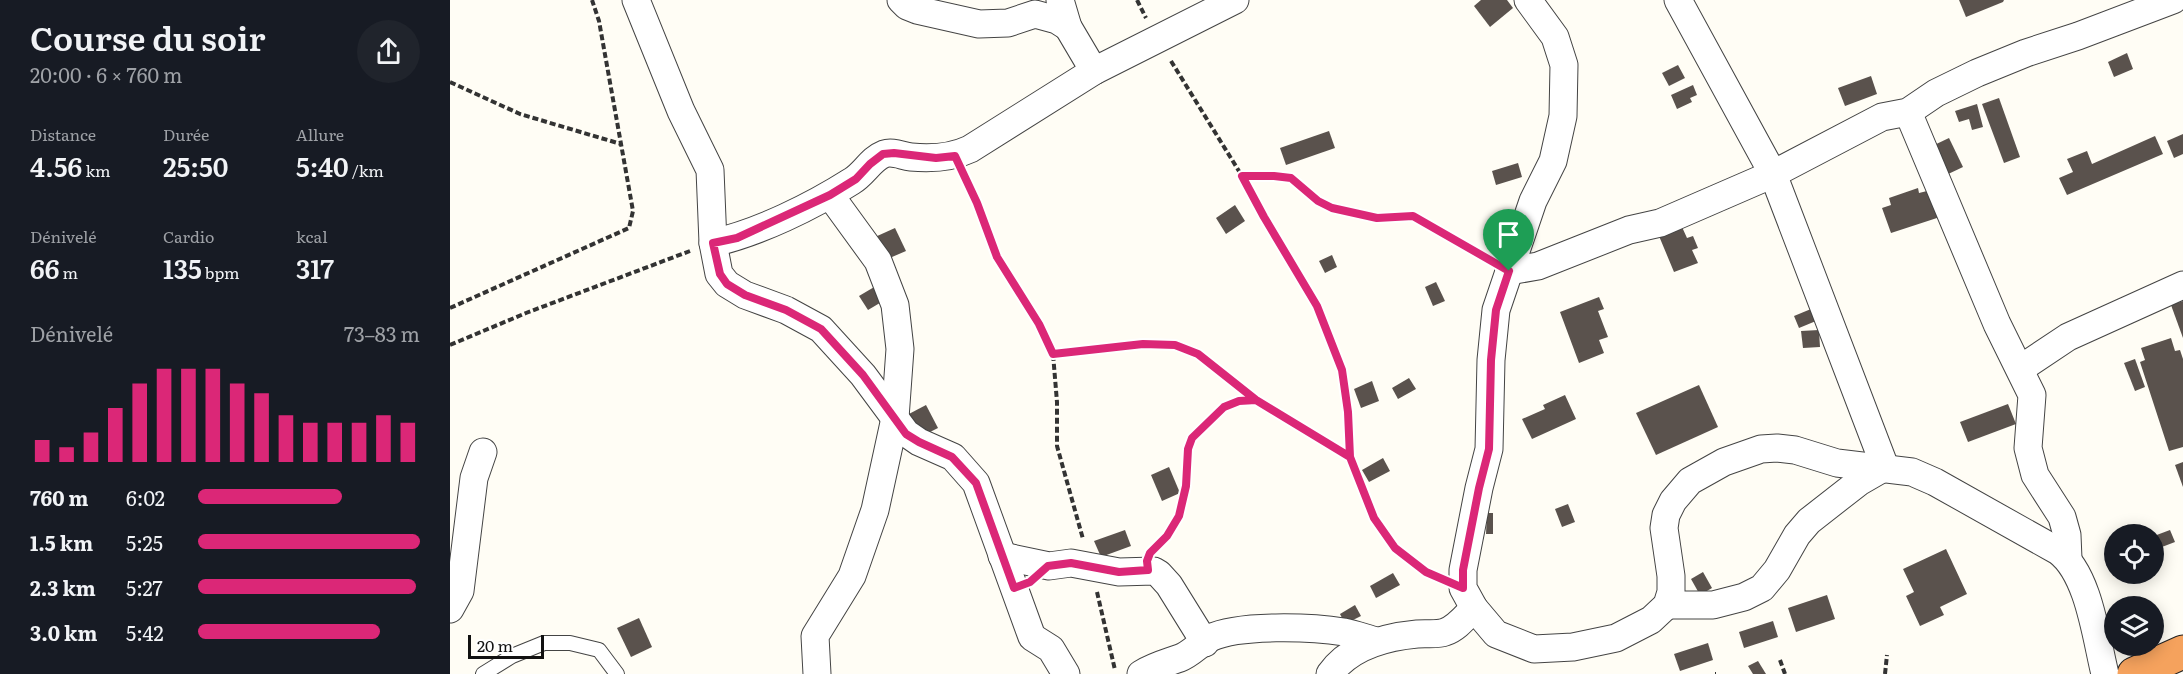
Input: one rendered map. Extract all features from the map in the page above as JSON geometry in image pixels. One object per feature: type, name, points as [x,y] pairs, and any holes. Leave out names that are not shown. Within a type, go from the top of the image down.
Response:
[{"type":"highway","points":[[2136,674],[2183,652]]},
{"type":"street","points":[[636,0],[681,111],[710,170],[713,243],[720,274],[727,284],[745,295],[786,310],[821,329],[863,375],[906,434],[952,457],[966,469],[976,483],[1032,638],[1051,649],[1066,674]]},
{"type":"street","points":[[901,0],[916,10],[979,24],[1008,23],[1035,14],[1057,20],[1068,27]]},
{"type":"street","points":[[1060,0],[1068,27],[1095,71]]},
{"type":"street","points":[[713,243],[737,238],[830,195],[856,179],[883,154],[894,153],[936,158],[955,156],[970,149],[1095,71],[1156,38],[1235,0]]},
{"type":"street","points":[[1528,0],[1555,37],[1564,65],[1563,116],[1553,161],[1533,201],[1496,310],[1491,360],[1489,449],[1463,570],[1468,598],[1496,634],[1534,649],[1573,647],[1616,638],[1651,620],[1667,605],[1671,592],[1664,528],[1666,515],[1673,501],[1690,481],[1724,462],[1761,449],[1795,450],[1837,463],[1912,472],[1935,482],[2068,559]]},
{"type":"street","points":[[1678,0],[1773,174],[1885,468]]},
{"type":"street","points":[[1509,271],[1538,266],[1621,233],[1660,223],[1773,174],[1882,117],[1908,112],[1936,93],[1993,66],[2173,0]]},
{"type":"street","points":[[1908,112],[1997,324],[2032,395],[2028,448],[2035,475],[2062,518],[2067,535],[2068,559],[2087,601],[2105,674]]},
{"type":"street","points":[[817,674],[815,636],[852,576],[875,510],[895,418],[900,349],[895,305],[878,261],[830,195]]},
{"type":"street","points":[[2020,369],[2068,337],[2183,285]]},
{"type":"street","points":[[450,609],[460,591],[474,478],[483,452]]},
{"type":"street","points":[[1667,605],[1713,605],[1743,597],[1762,588],[1778,570],[1797,536],[1809,521],[1859,482],[1885,468]]},
{"type":"street","points":[[1002,556],[1048,566],[1071,563],[1119,572],[1148,570],[1160,574],[1205,643]]},
{"type":"street","points":[[1014,588],[1030,582],[1048,566]]},
{"type":"street","points":[[1330,674],[1345,658],[1376,641],[1395,636],[1442,633],[1452,629],[1468,598]]},
{"type":"street","points":[[1141,674],[1164,662],[1181,658],[1209,638],[1225,633],[1285,628],[1344,632],[1376,641]]},
{"type":"lane","points":[[483,674],[512,656],[544,643],[570,643],[599,650],[617,674]]},
{"type":"path","points":[[450,308],[629,228],[633,211],[599,21],[592,0]]},
{"type":"path","points":[[1137,0],[1156,38],[1242,176],[1317,306],[1342,370],[1348,412],[1350,457],[1374,518],[1395,548],[1426,572],[1468,598]]},
{"type":"path","points":[[450,82],[520,114],[621,144]]},
{"type":"path","points":[[955,156],[977,203],[997,257],[1039,324],[1053,354],[1057,402],[1057,446],[1116,674]]},
{"type":"path","points":[[1242,176],[1291,178],[1318,201],[1332,208],[1366,216],[1377,218],[1413,216],[1509,271]]},
{"type":"path","points":[[450,345],[592,287],[713,243]]},
{"type":"path","points":[[1053,354],[1143,344],[1175,345],[1198,354],[1256,400],[1350,457]]},
{"type":"path","points":[[1148,570],[1147,561],[1150,553],[1167,536],[1179,516],[1186,486],[1188,449],[1192,438],[1224,407],[1239,401],[1256,400]]},
{"type":"path","points":[[1885,674],[1887,655]]},
{"type":"path","points":[[1780,660],[1785,674]]},
{"type":"building","points":[[1481,0],[1507,0],[1513,8],[1490,27],[1474,6]]},
{"type":"building","points":[[1959,0],[2004,0],[1966,17]]},
{"type":"building","points":[[2127,53],[2133,69],[2114,77],[2108,62]]},
{"type":"building","points":[[1678,65],[1685,78],[1669,86],[1662,73]]},
{"type":"building","points":[[1871,76],[1877,94],[1845,106],[1838,88]]},
{"type":"building","points":[[1693,85],[1697,95],[1690,98],[1692,102],[1677,109],[1671,95]]},
{"type":"building","points":[[1999,98],[2020,157],[2004,163],[1982,104]]},
{"type":"building","points":[[1977,104],[1983,127],[1972,130],[1969,119],[1959,122],[1955,111]]},
{"type":"building","points":[[1329,131],[1335,148],[1286,165],[1280,148]]},
{"type":"building","points":[[2183,134],[2183,154],[2174,158],[2167,141]]},
{"type":"building","points":[[2155,136],[2163,154],[2067,195],[2059,178],[2073,172],[2067,159],[2087,151],[2092,164]]},
{"type":"building","points":[[1949,138],[1963,167],[1944,176],[1930,147]]},
{"type":"building","points":[[1518,163],[1522,177],[1496,185],[1492,171]]},
{"type":"building","points":[[1918,188],[1919,193],[1931,190],[1940,217],[1891,233],[1882,208],[1891,205],[1889,198]]},
{"type":"building","points":[[1235,205],[1245,221],[1226,234],[1216,218]]},
{"type":"building","points":[[1682,227],[1687,238],[1693,236],[1698,248],[1692,250],[1698,263],[1674,272],[1659,236]]},
{"type":"building","points":[[895,228],[906,251],[885,260],[875,237]]},
{"type":"building","points":[[1332,255],[1337,267],[1325,273],[1319,261]]},
{"type":"building","points":[[1436,282],[1445,301],[1433,306],[1425,287]]},
{"type":"building","points":[[881,283],[890,297],[868,310],[859,296]]},
{"type":"building","points":[[1599,297],[1604,309],[1598,311],[1608,337],[1599,340],[1604,353],[1579,363],[1560,312]]},
{"type":"building","points":[[2183,301],[2183,338],[2171,305]]},
{"type":"building","points":[[1811,309],[1816,321],[1799,328],[1794,316]]},
{"type":"building","points":[[1819,330],[1820,347],[1803,348],[1801,331]]},
{"type":"building","points":[[2171,338],[2175,351],[2180,350],[2183,359],[2183,447],[2169,451],[2140,362],[2145,360],[2141,348]]},
{"type":"building","points":[[2135,359],[2145,387],[2135,391],[2124,363]]},
{"type":"building","points":[[1409,378],[1416,389],[1398,399],[1392,388]]},
{"type":"building","points":[[1372,381],[1379,401],[1361,408],[1354,389]]},
{"type":"building","points":[[1699,385],[1718,427],[1656,455],[1636,413]]},
{"type":"building","points":[[1565,395],[1576,419],[1532,439],[1522,419],[1545,409],[1543,405]]},
{"type":"building","points":[[2008,404],[2016,424],[1968,442],[1960,422]]},
{"type":"building","points":[[926,405],[938,428],[918,438],[907,415]]},
{"type":"building","points":[[1383,458],[1390,471],[1369,482],[1362,470]]},
{"type":"building","points":[[2183,462],[2183,487],[2175,465]]},
{"type":"building","points":[[1169,467],[1180,493],[1162,501],[1151,475]]},
{"type":"building","points":[[1568,504],[1575,522],[1562,527],[1555,509]]},
{"type":"building","points":[[1487,513],[1493,513],[1493,534],[1486,534]]},
{"type":"building","points":[[1125,530],[1131,546],[1101,557],[1094,541]]},
{"type":"building","points":[[2170,530],[2175,542],[2164,546],[2164,532]]},
{"type":"building","points":[[1946,549],[1967,594],[1940,607],[1944,615],[1920,626],[1906,596],[1914,592],[1903,569]]},
{"type":"building","points":[[1703,572],[1712,588],[1700,595],[1691,579]]},
{"type":"building","points":[[1393,573],[1400,585],[1376,598],[1370,586]]},
{"type":"building","points":[[1827,595],[1835,619],[1796,632],[1788,608]]},
{"type":"building","points":[[1355,605],[1361,616],[1345,624],[1340,614]]},
{"type":"building","points":[[639,618],[652,647],[631,657],[617,628]]},
{"type":"building","points":[[1773,621],[1778,637],[1744,648],[1739,632]]},
{"type":"building","points":[[1708,643],[1713,660],[1680,671],[1674,654]]},
{"type":"building","points":[[1758,661],[1766,674],[1753,674],[1748,666]]},
{"type":"route","points":[[1509,271],[1413,216],[1377,218],[1332,208],[1318,201],[1291,178],[1242,176],[1317,306],[1342,370],[1348,412],[1350,457],[1320,439],[1256,400],[1239,401],[1224,407],[1192,438],[1188,449],[1186,486],[1179,516],[1167,536],[1150,553],[1147,561],[1148,570],[1119,572],[1071,563],[1048,566],[1030,582],[1014,588],[976,483],[966,469],[952,457],[906,434],[863,375],[821,329],[786,310],[745,295],[727,284],[720,274],[713,243],[737,238],[830,195],[856,179],[883,154],[894,153],[936,158],[955,156],[977,203],[997,257],[1039,324],[1053,354],[1143,344],[1175,345],[1198,354],[1256,400],[1350,457],[1374,518],[1395,548],[1426,572],[1463,588],[1463,570],[1489,449],[1491,360],[1496,310],[1509,271]]}]
